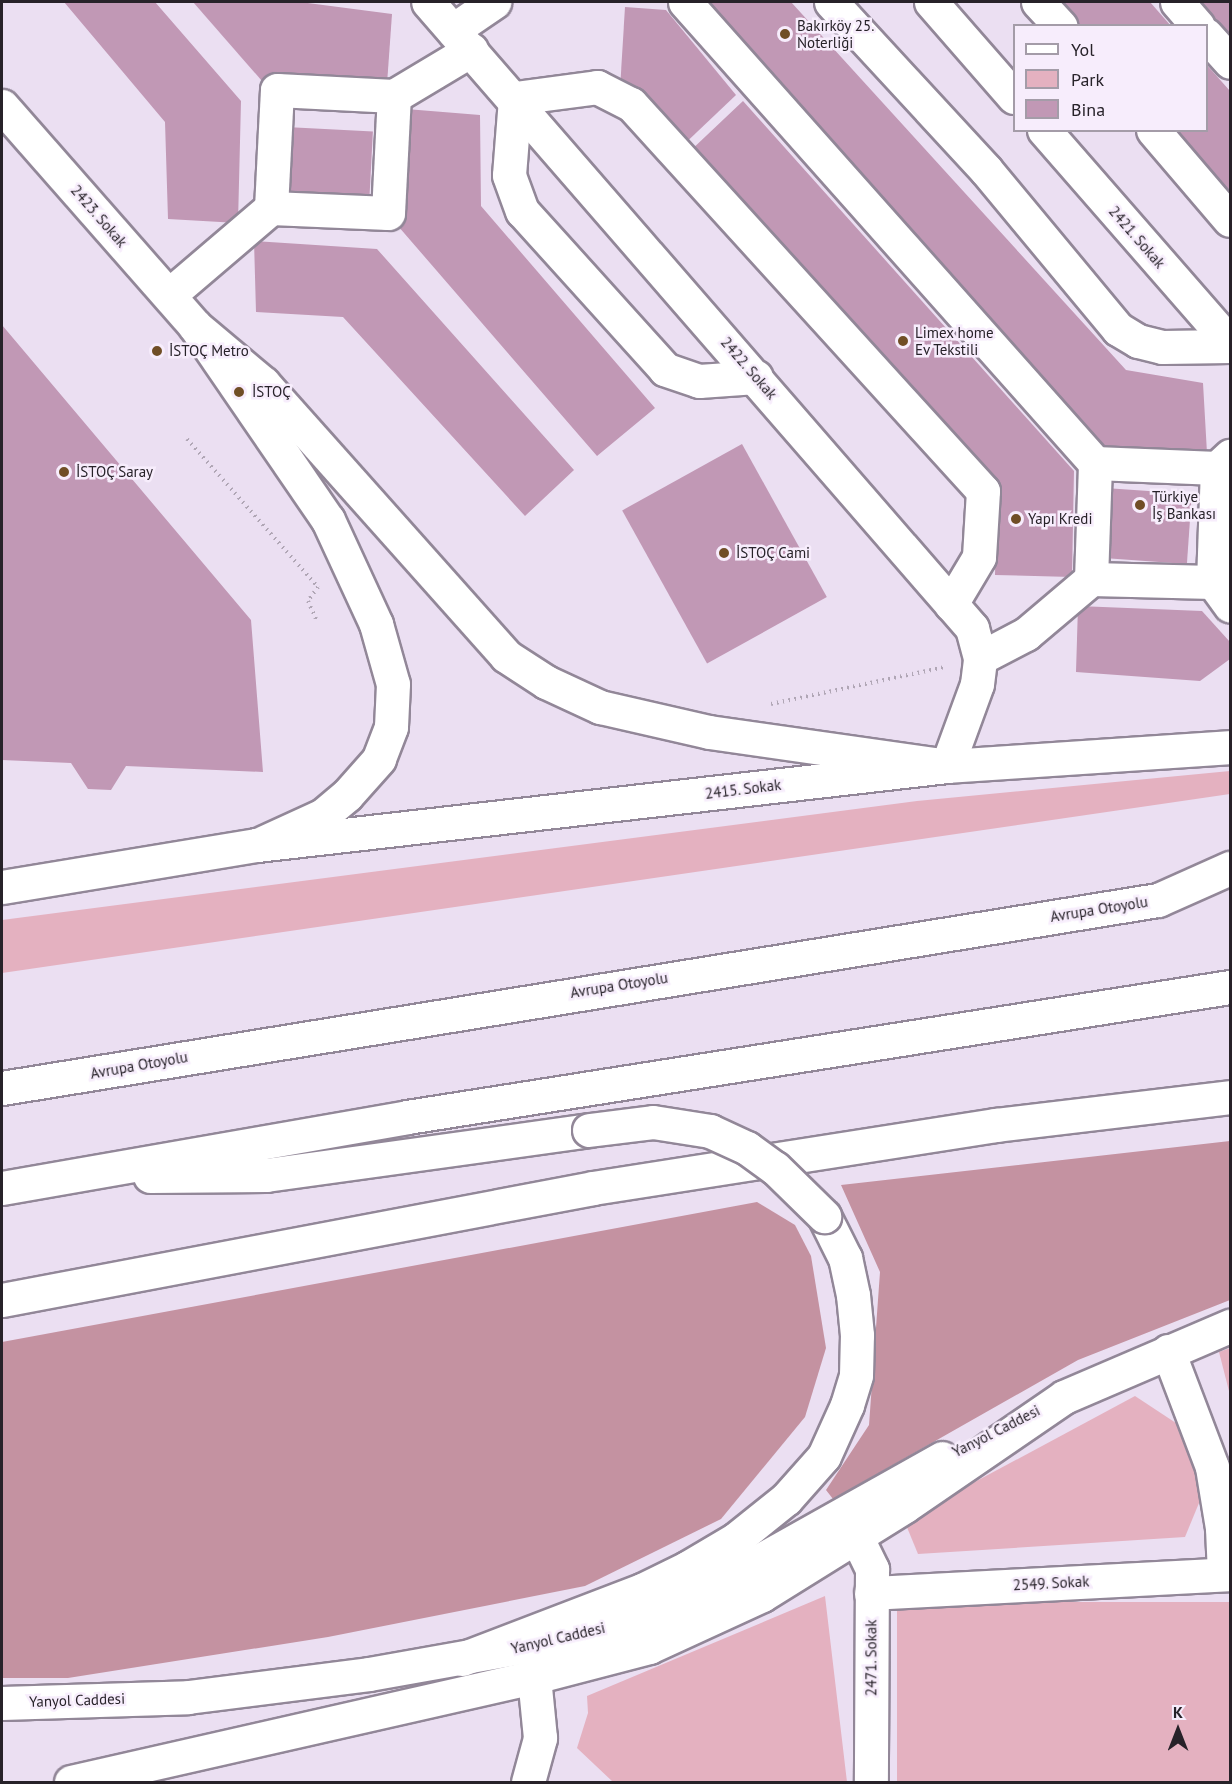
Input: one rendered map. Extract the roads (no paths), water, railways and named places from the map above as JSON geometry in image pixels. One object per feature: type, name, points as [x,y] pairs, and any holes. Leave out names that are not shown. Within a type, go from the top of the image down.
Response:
[{"type":"main road","name":"2422. Sokak","points":[[428,2],[515,98],[972,628],[980,658],[977,684],[947,766]]},
{"type":"main road","points":[[271,208],[277,90],[394,96],[462,40],[494,2]]},
{"type":"main road","points":[[685,2],[1095,463],[1091,579]]},
{"type":"main road","points":[[831,2],[986,170],[1118,329],[1138,341],[1161,347],[1230,344]]},
{"type":"main road","points":[[931,2],[1013,96]]},
{"type":"main road","points":[[1038,2],[1058,24]]},
{"type":"main road","points":[[1177,2],[1196,24]]},
{"type":"main road","points":[[1208,37],[1230,62]]},
{"type":"main road","points":[[756,377],[699,381],[665,369],[522,211],[509,175],[515,98],[584,87],[610,91],[626,100],[983,491],[979,557],[951,604]]},
{"type":"main road","points":[[169,295],[271,208],[388,213],[394,96]]},
{"type":"main road","name":"2423. Sokak","points":[[2,105],[195,326]]},
{"type":"main road","name":"2421. Sokak","points":[[1046,132],[1230,344]]},
{"type":"main road","points":[[1155,132],[1230,220]]},
{"type":"main road","points":[[195,326],[263,383],[506,656],[546,682],[600,707],[709,732],[947,766]]},
{"type":"main road","points":[[2,887],[257,845],[322,815],[347,795],[379,759],[391,727],[393,684],[376,624],[328,520],[195,326]]},
{"type":"main road","points":[[980,658],[1026,634],[1091,579],[1222,594],[1224,462],[1095,463]]},
{"type":"main road","name":"2415. Sokak","points":[[257,845],[947,766],[1230,747]]},
{"type":"main road","name":"Avrupa Otoyolu","points":[[2,1088],[1158,900],[1230,868]]},
{"type":"main road","points":[[1158,900],[1230,889]]},
{"type":"main road","points":[[2,1188],[690,1071],[1230,987]]},
{"type":"main road","points":[[2,1300],[593,1188],[996,1125],[1230,1097]]},
{"type":"main road","points":[[94,1171],[169,1178],[266,1175],[653,1122],[710,1131],[747,1148],[775,1168],[824,1216],[845,1258],[857,1335],[856,1375],[824,1456],[786,1499],[736,1539],[687,1568],[642,1590],[462,1659]]},
{"type":"main road","points":[[71,1782],[534,1677],[649,1647],[762,1595],[856,1536],[1064,1397],[1230,1326]]},
{"type":"main road","points":[[1168,1351],[1212,1467],[1227,1574]]},
{"type":"main road","name":"Yanyol Caddesi","points":[[2,1703],[188,1697],[462,1659],[566,1639],[638,1618],[723,1581],[922,1469],[1064,1397]]},
{"type":"main road","name":"2471. Sokak","points":[[856,1536],[872,1569],[871,1782]]},
{"type":"main road","name":"2549. Sokak","points":[[871,1593],[1227,1574]]},
{"type":"main road","points":[[528,1782],[540,1738],[534,1677]]},
{"type":"place","name":"Bakırköy 25. Noterliği","points":[[785,34]]},
{"type":"place","name":"Limex home Ev Tekstili","points":[[903,341]]},
{"type":"place","name":"İSTOÇ Metro","points":[[157,351]]},
{"type":"place","name":"İSTOÇ","points":[[239,392]]},
{"type":"place","name":"İSTOÇ Saray","points":[[64,472]]},
{"type":"place","name":"Türkiye İş Bankası","points":[[1140,505]]},
{"type":"place","name":"Yapı Kredi","points":[[1016,519]]},
{"type":"place","name":"İSTOÇ Cami","points":[[724,553]]}]
